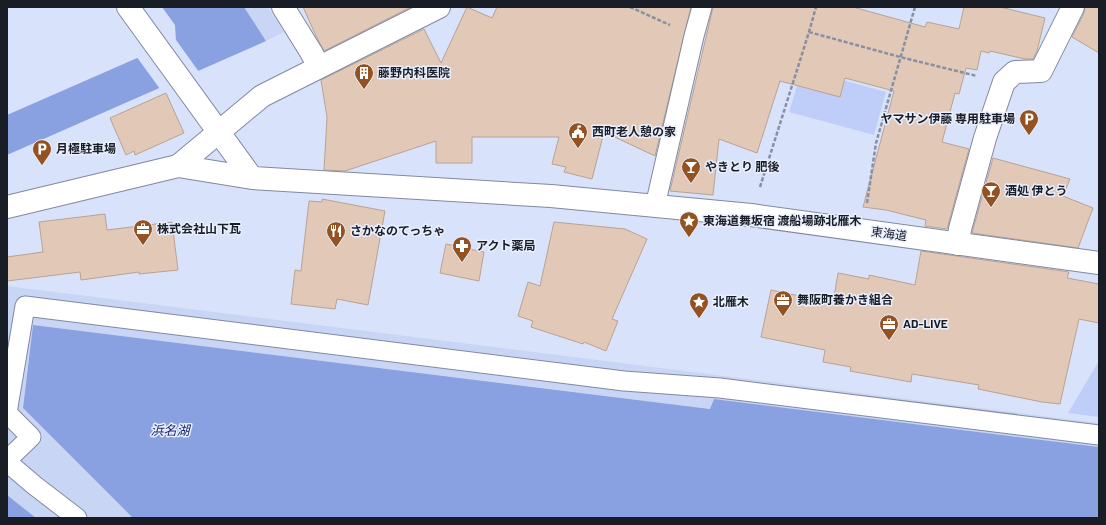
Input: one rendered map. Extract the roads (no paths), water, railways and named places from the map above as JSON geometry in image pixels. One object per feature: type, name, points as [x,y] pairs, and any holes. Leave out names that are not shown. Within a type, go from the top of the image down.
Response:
[{"type":"street","points":[[128,7],[252,178]]},
{"type":"street","points":[[283,7],[319,67]]},
{"type":"street","points":[[7,207],[178,166],[262,96],[319,67],[409,14],[439,7]]},
{"type":"street","points":[[958,244],[960,229],[985,138],[1004,82],[1015,72],[1041,71],[1073,7]]},
{"type":"street","name":"東海道","points":[[178,166],[252,178],[551,196],[752,216],[1099,263]]},
{"type":"lane","points":[[655,206],[702,7]]},
{"type":"lane","points":[[77,518],[34,485],[7,461],[31,437],[7,413],[25,306],[616,380],[728,388],[1099,435]]},
{"type":"water","points":[[162,7],[244,7],[266,41],[7,155],[7,115],[176,41],[175,25]]},
{"type":"water","name":"浜名湖","points":[[33,325],[710,409],[714,399],[1099,447],[1099,518],[133,518],[23,408]]},
{"type":"water","points":[[7,495],[36,518],[7,518]]},
{"type":"place","name":"藤野内科医院","points":[[364,90]]},
{"type":"place","name":"ヤマサン伊藤 専用駐車場","points":[[1029,136]]},
{"type":"place","name":"西町老人憩の家","points":[[578,149]]},
{"type":"place","name":"月極駐車場","points":[[42,166]]},
{"type":"place","name":"やきとり 肥後","points":[[691,184]]},
{"type":"place","name":"酒処 伊とう","points":[[991,208]]},
{"type":"place","name":"東海道舞坂宿 渡船場跡北雁木","points":[[689,238]]},
{"type":"place","name":"株式会社山下瓦","points":[[143,246]]},
{"type":"place","name":"さかなのてっちゃ","points":[[336,248]]},
{"type":"place","name":"アクト薬局","points":[[462,263]]},
{"type":"place","name":"舞阪町養かき組合","points":[[783,317]]},
{"type":"place","name":"北雁木","points":[[699,319]]},
{"type":"place","name":"AD-LIVE","points":[[889,341]]}]
